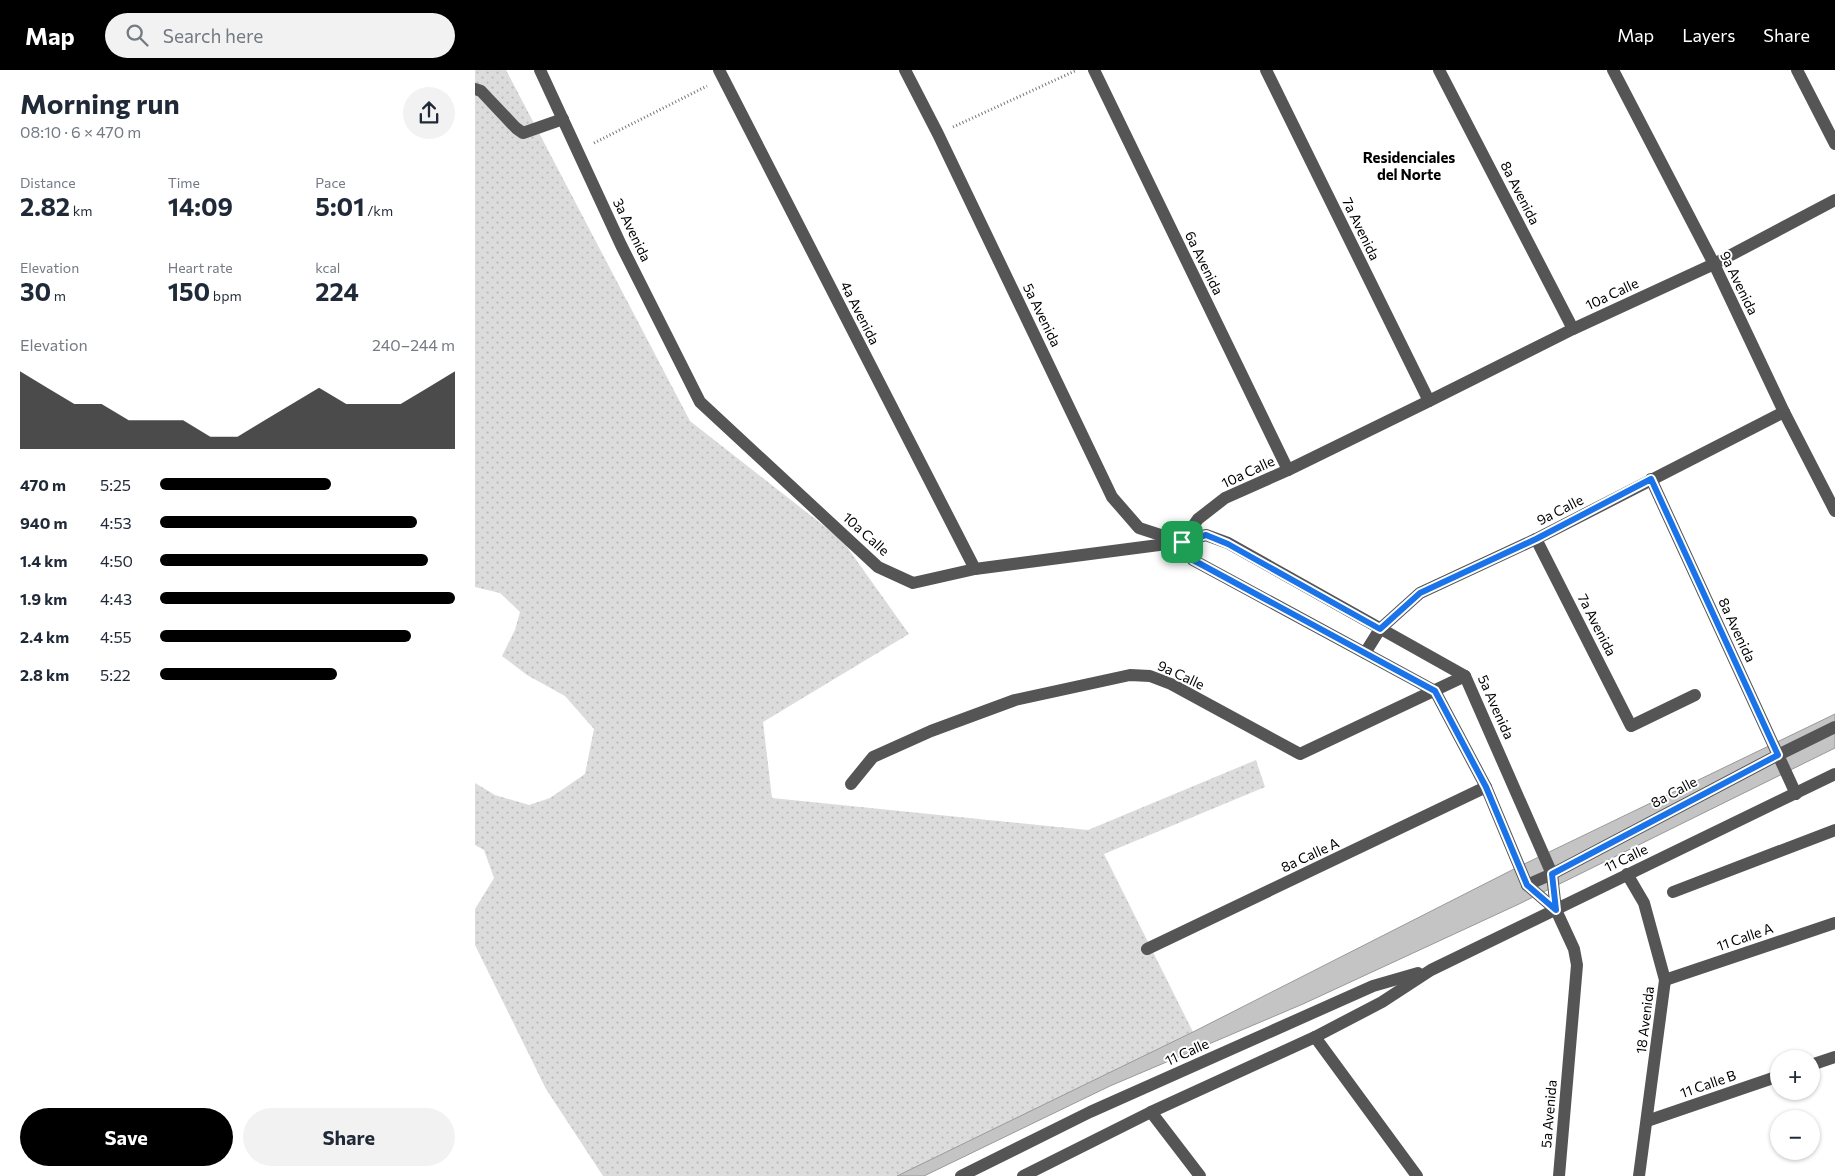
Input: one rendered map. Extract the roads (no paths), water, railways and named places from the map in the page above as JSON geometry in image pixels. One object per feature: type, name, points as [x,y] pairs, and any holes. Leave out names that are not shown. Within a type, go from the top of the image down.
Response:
[{"type":"street","name":"3a Avenida","points":[[540,70],[621,244],[700,402]]},
{"type":"street","name":"5a Avenida","points":[[905,70],[939,134],[1112,497],[1139,528],[1182,542],[1206,535],[1228,544],[1465,676],[1552,874],[1556,910],[1573,948],[1577,965],[1559,1176]]},
{"type":"street","name":"6a Avenida","points":[[1094,70],[1288,470]]},
{"type":"street","name":"7a Avenida","points":[[1266,70],[1429,402]]},
{"type":"street","name":"8a Avenida","points":[[1439,70],[1573,329]]},
{"type":"street","name":"9a Avenida","points":[[1613,70],[1714,264],[1835,511]]},
{"type":"street","points":[[1797,70],[1835,144]]},
{"type":"street","name":"4a Avenida","points":[[721,74],[975,569]]},
{"type":"street","points":[[475,89],[481,91],[523,133],[563,119]]},
{"type":"street","name":"10a Calle","points":[[700,402],[878,567],[913,583],[975,569],[1182,542],[1198,519],[1225,498],[1429,402],[1573,329],[1714,264],[1835,200]]},
{"type":"street","name":"9a Calle","points":[[1365,653],[1380,629],[1420,593],[1536,539],[1785,412]]},
{"type":"street","name":"8a Avenida","points":[[1651,479],[1797,794]]},
{"type":"street","name":"7a Avenida","points":[[1536,539],[1631,726],[1695,695]]},
{"type":"street","points":[[1182,542],[1193,560],[1435,691]]},
{"type":"street","name":"9a Calle","points":[[851,784],[873,757],[931,731],[1015,700],[1130,675],[1151,676],[1171,684],[1300,754],[1465,676]]},
{"type":"street","name":"5a Avenida","points":[[1435,691],[1486,787],[1527,885],[1556,910]]},
{"type":"street","name":"8a Calle","points":[[1527,885],[1552,874],[1835,727]]},
{"type":"street","name":"11 Calle","points":[[1023,1176],[1151,1112],[1315,1037],[1382,1002],[1431,970],[1835,774]]},
{"type":"street","name":"8a Calle A","points":[[1147,949],[1486,787]]},
{"type":"street","points":[[1673,892],[1835,830]]},
{"type":"street","name":"18 Avenida","points":[[1627,874],[1644,903],[1665,980],[1639,1176]]},
{"type":"street","name":"11 Calle A","points":[[1665,980],[1835,923]]},
{"type":"street","name":"11 Calle","points":[[961,1176],[1090,1112],[1373,986],[1431,970]]},
{"type":"street","points":[[1315,1037],[1417,1176]]},
{"type":"street","points":[[1820,1062],[1835,1056]]},
{"type":"street","name":"11 Calle B","points":[[1647,1121],[1770,1079]]},
{"type":"street","points":[[1151,1112],[1200,1176]]},
{"type":"district","name":"Residenciales del Norte","points":[[1409,166]]}]
